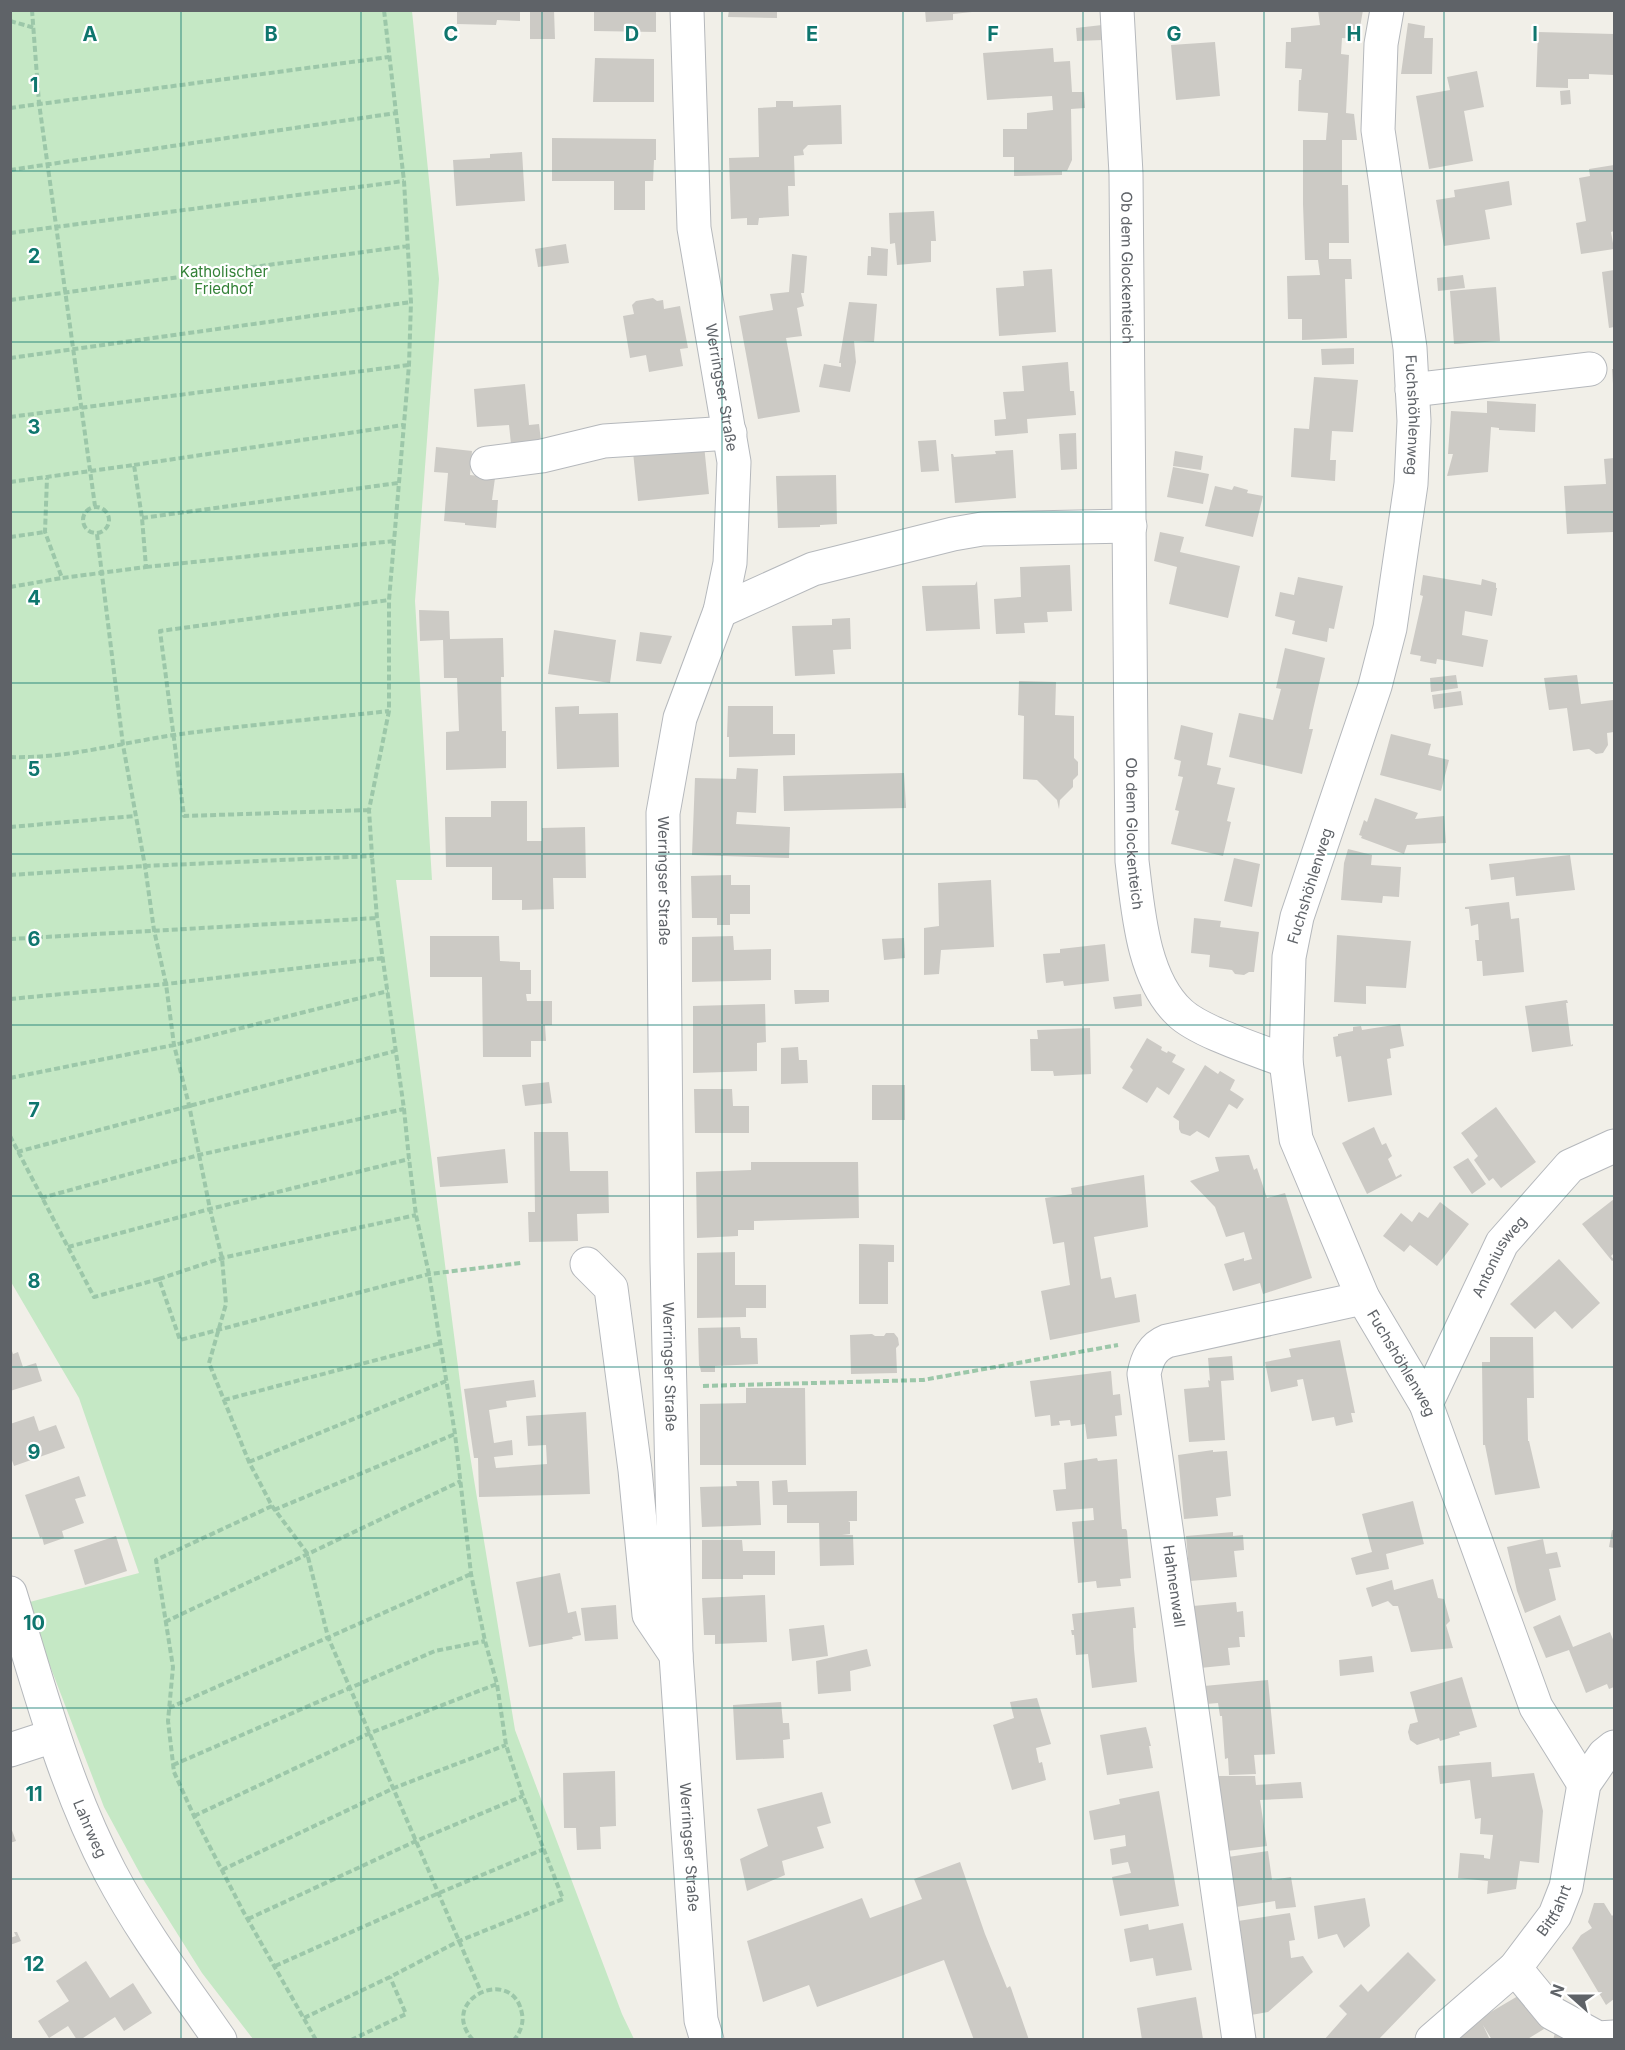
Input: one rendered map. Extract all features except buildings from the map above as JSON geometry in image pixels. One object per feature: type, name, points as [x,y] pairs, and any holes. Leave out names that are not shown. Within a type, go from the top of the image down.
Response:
[{"type":"street","name":"Werringser Straße","points":[[687,10],[694,228],[735,462],[730,562],[720,610],[680,718],[663,813],[669,1386],[676,1655],[701,2020],[707,2040]]},
{"type":"street","name":"Ob dem Glockenteich","points":[[1117,10],[1126,174],[1132,861],[1140,920],[1148,958],[1162,990],[1180,1013],[1204,1028],[1286,1061]]},
{"type":"street","name":"Fuchshöhlenweg","points":[[1387,10],[1381,44],[1378,130],[1410,348],[1414,422],[1411,484],[1390,628],[1375,686],[1298,917],[1289,957],[1286,1061],[1296,1139],[1363,1298],[1425,1404],[1536,1707],[1584,1784]]},
{"type":"street","points":[[1412,390],[1590,369]]},
{"type":"street","points":[[487,463],[542,456],[604,441],[730,433]]},
{"type":"street","points":[[720,610],[813,569],[952,534],[982,528],[1130,526]]},
{"type":"street","name":"Antoniusweg","points":[[1425,1404],[1502,1243],[1570,1166],[1614,1146]]},
{"type":"street","points":[[587,1264],[611,1288],[635,1470],[649,1615],[676,1655]]},
{"type":"street","points":[[1151,1353],[1158,1344],[1167,1341],[1363,1298]]},
{"type":"street","name":"Hahnenwall","points":[[1151,1353],[1144,1374],[1239,2040]]},
{"type":"street","name":"Lahrweg","points":[[10,1593],[53,1737],[83,1813],[110,1872],[153,1945],[220,2040]]},
{"type":"street","points":[[10,1750],[53,1737]]},
{"type":"street","name":"Bittfahrt","points":[[1432,2040],[1515,1968],[1555,1915],[1566,1887],[1584,1784],[1604,1755],[1614,1746]]},
{"type":"street","points":[[1515,1968],[1552,2013],[1598,2038],[1614,2037]]},
{"type":"path","points":[[32,10],[39,103],[95,506]]},
{"type":"path","points":[[304,2018],[459,1941],[563,1899],[506,1745],[497,1684],[471,1574],[455,1434],[429,1274],[416,1215],[404,1109],[377,918],[369,810],[389,711],[389,600],[409,364],[411,302],[404,181],[384,10]]},
{"type":"path","points":[[10,21],[35,28]]},
{"type":"path","points":[[10,108],[389,57]]},
{"type":"path","points":[[10,170],[396,113]]},
{"type":"path","points":[[10,233],[404,181]]},
{"type":"path","points":[[10,300],[408,246]]},
{"type":"path","points":[[10,358],[411,302]]},
{"type":"path","points":[[10,417],[409,364]]},
{"type":"path","points":[[10,482],[403,425]]},
{"type":"path","points":[[134,465],[146,567]]},
{"type":"path","points":[[47,478],[45,532],[62,578]]},
{"type":"path","points":[[142,518],[398,483]]},
{"type":"path","points":[[95,506],[101,507],[109,518],[108,525],[97,534],[86,530],[82,524],[84,513],[95,506]]},
{"type":"path","points":[[10,537],[45,532]]},
{"type":"path","points":[[97,534],[123,745],[154,930],[166,984],[174,1045],[222,1258],[226,1304],[221,1329],[209,1363],[249,1462],[273,1508],[307,1553],[328,1636],[481,1992]]},
{"type":"path","points":[[10,587],[103,572],[394,541]]},
{"type":"path","points":[[369,810],[184,816],[160,631],[389,600]]},
{"type":"path","points":[[10,757],[32,758],[123,745],[173,735],[389,711]]},
{"type":"path","points":[[10,827],[135,816]]},
{"type":"path","points":[[10,875],[145,866],[372,856]]},
{"type":"path","points":[[10,939],[377,918]]},
{"type":"path","points":[[10,999],[166,984],[383,958]]},
{"type":"path","points":[[10,1078],[174,1045],[388,992]]},
{"type":"path","points":[[17,1152],[395,1051]]},
{"type":"path","points":[[41,1198],[199,1155],[404,1109]]},
{"type":"path","points":[[10,1136],[94,1297],[222,1258],[416,1215]]},
{"type":"path","points":[[68,1247],[409,1159]]},
{"type":"path","points":[[159,1279],[180,1340],[429,1274],[521,1263]]},
{"type":"path","points":[[224,1400],[441,1343]]},
{"type":"path","points":[[669,1386],[923,1380],[1118,1345],[1132,1345],[1151,1353]]},
{"type":"path","points":[[249,1462],[446,1381]]},
{"type":"path","points":[[316,2040],[248,1920],[174,1772],[168,1721],[173,1667],[156,1560],[273,1508],[455,1434]]},
{"type":"path","points":[[165,1622],[461,1481]]},
{"type":"path","points":[[170,1708],[471,1574]]},
{"type":"path","points":[[173,1765],[435,1651],[485,1641]]},
{"type":"path","points":[[194,1816],[370,1733],[497,1684]]},
{"type":"path","points":[[222,1870],[394,1788],[506,1745]]},
{"type":"path","points":[[248,1920],[416,1841],[523,1796]]},
{"type":"path","points":[[274,1966],[544,1849]]},
{"type":"path","points":[[351,2040],[406,2014],[390,1977]]},
{"type":"path","points":[[473,2040],[465,2025],[465,2009],[469,2001],[481,1992],[500,1990],[509,1994],[520,2006],[523,2016],[522,2026],[514,2040]]},
{"type":"green space","name":"Katholischer Friedhof","points":[[10,11],[412,11],[439,279],[415,601],[432,880],[396,880],[467,1437],[515,1730],[622,2014],[634,2039],[253,2039],[202,1973],[143,1879],[104,1807],[26,1603],[139,1573],[79,1398],[11,1282]]}]
